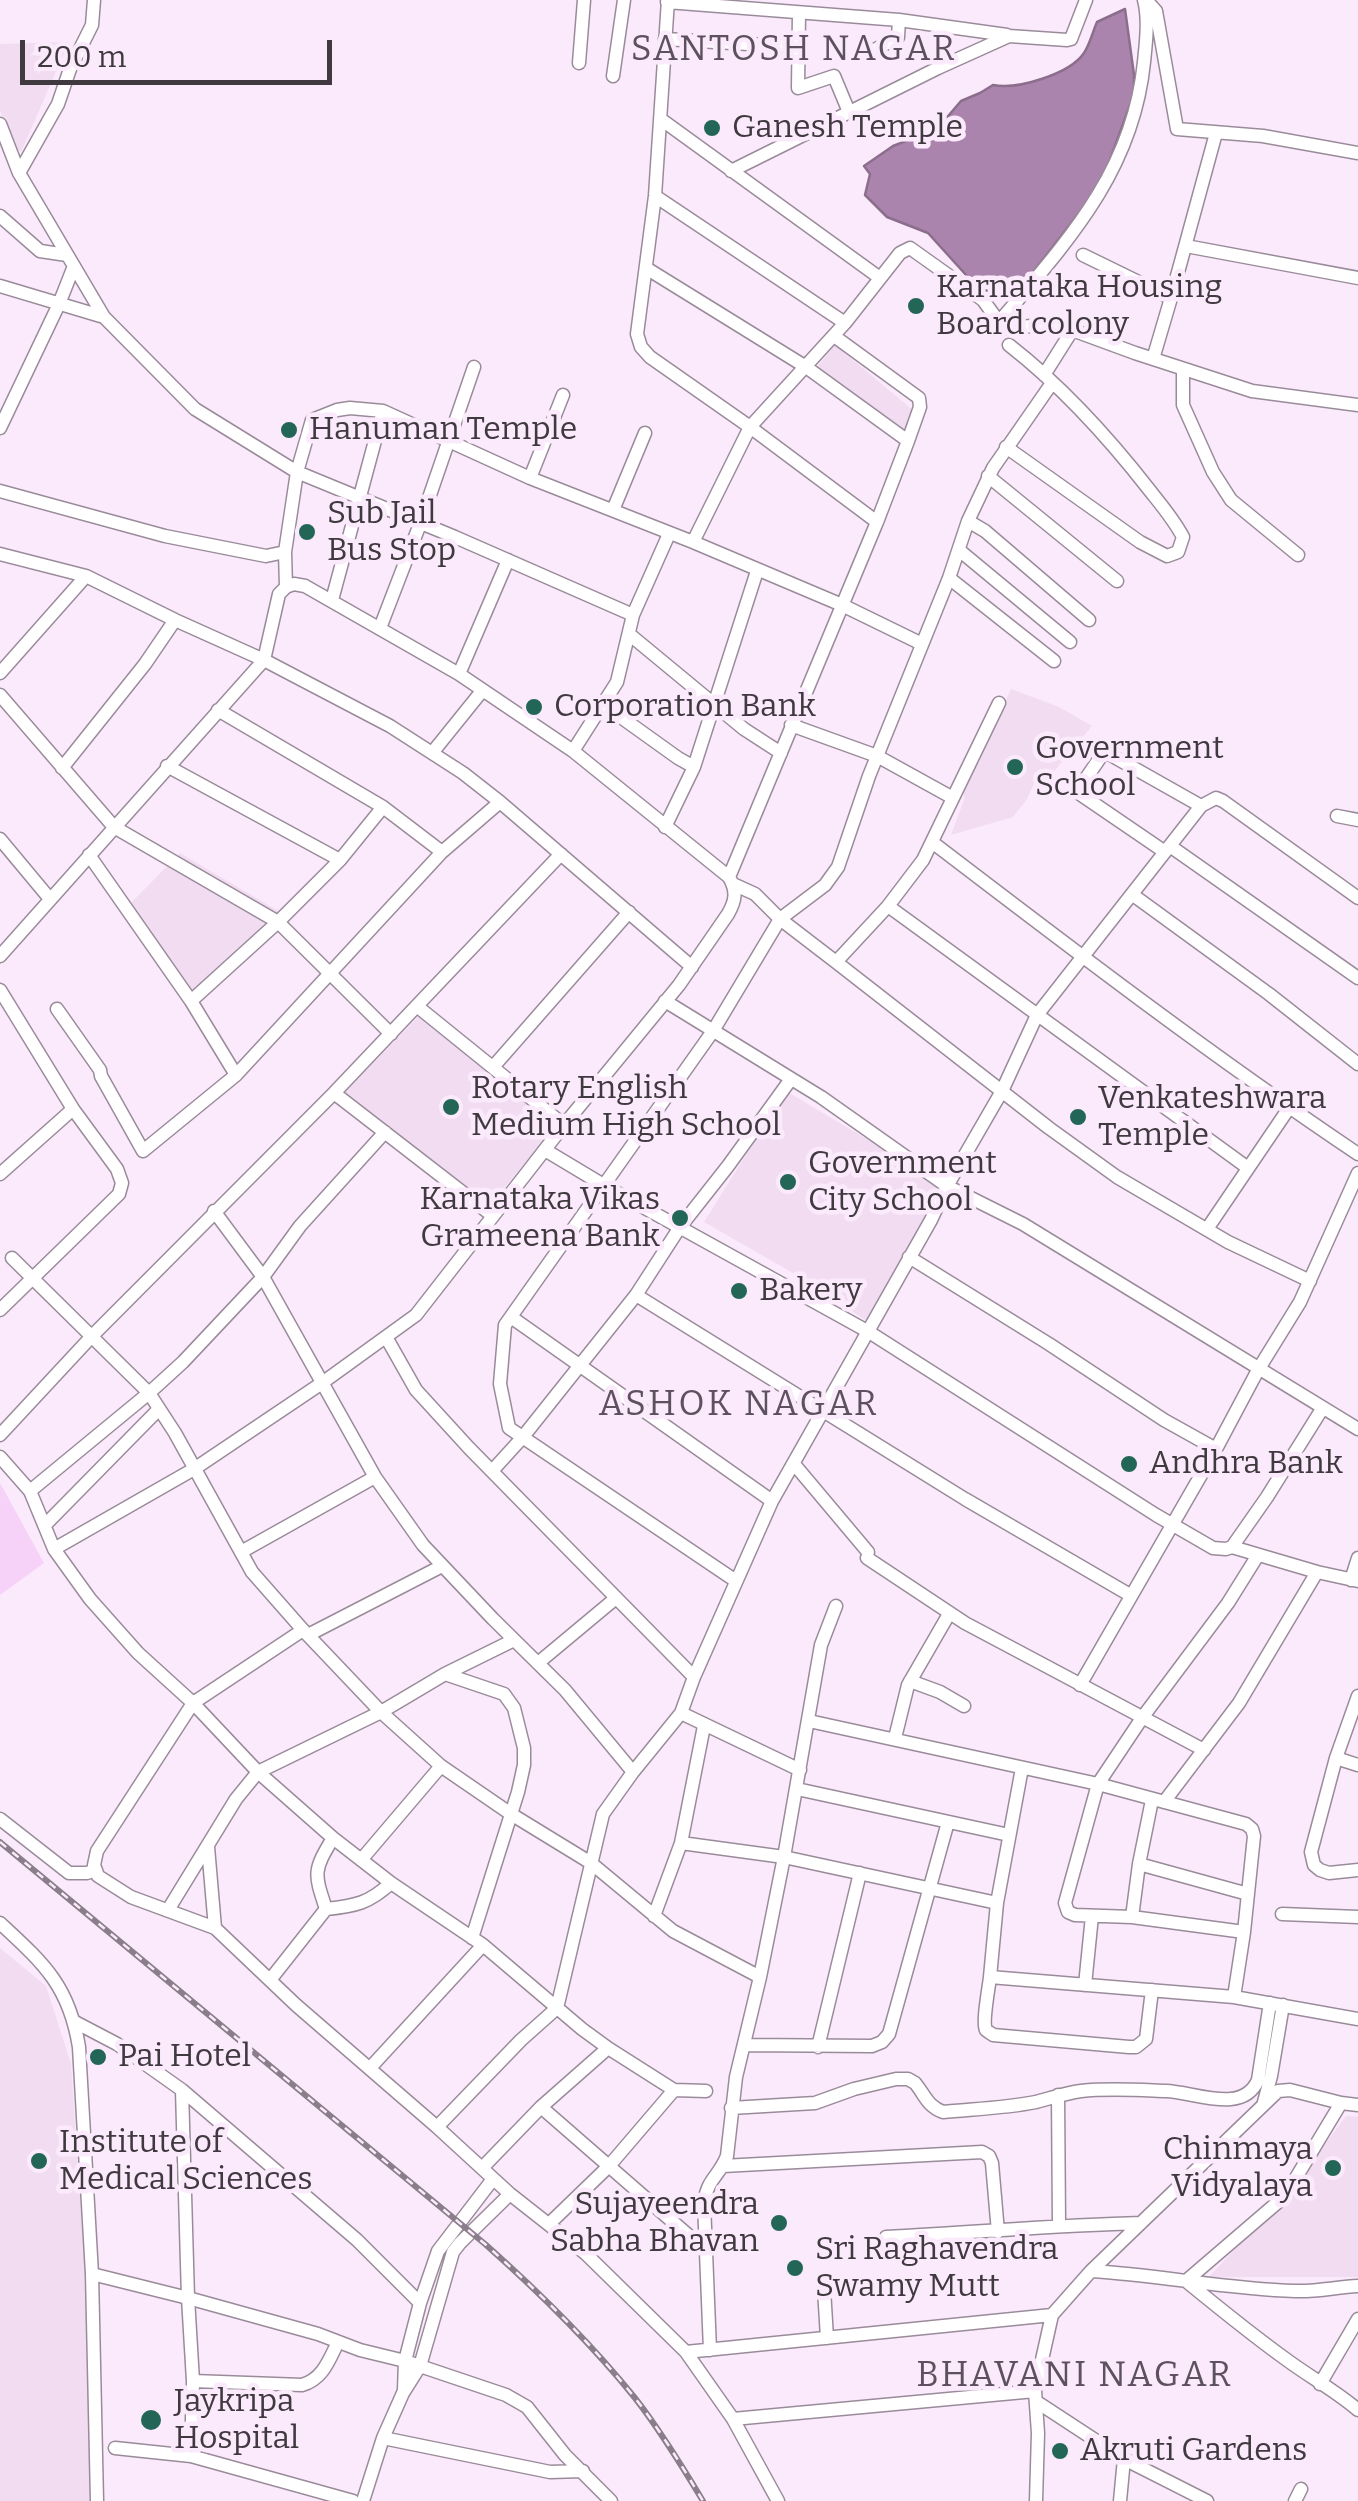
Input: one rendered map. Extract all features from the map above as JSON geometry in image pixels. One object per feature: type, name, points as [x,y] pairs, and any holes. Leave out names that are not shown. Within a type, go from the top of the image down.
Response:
[{"type":"street","points":[[19,173],[58,104],[92,25],[94,0]]},
{"type":"street","points":[[578,63],[584,0]]},
{"type":"street","points":[[613,76],[624,0]]},
{"type":"street","points":[[877,522],[640,347],[637,334],[655,196],[668,1],[1071,39],[1086,0]]},
{"type":"street","points":[[1145,0],[1156,11],[1177,129],[1263,136],[1358,153]]},
{"type":"street","points":[[999,322],[1070,240],[1116,166],[1142,82],[1145,0]]},
{"type":"street","points":[[799,13],[798,88],[834,76],[849,112]]},
{"type":"street","points":[[867,54],[898,36],[899,20]]},
{"type":"street","points":[[731,171],[1009,36]]},
{"type":"street","points":[[665,38],[798,47]]},
{"type":"street","points":[[662,120],[880,278]]},
{"type":"street","points":[[0,124],[19,173],[104,318],[196,409],[297,472],[633,615]]},
{"type":"street","points":[[1153,359],[1216,133]]},
{"type":"street","points":[[655,196],[845,324]]},
{"type":"street","points":[[0,216],[40,251],[70,260]]},
{"type":"street","points":[[1186,246],[1358,278]]},
{"type":"street","points":[[693,542],[750,426],[845,324],[900,253],[910,248],[983,300],[1007,328],[1050,323],[1252,391],[1358,405]]},
{"type":"street","points":[[1083,255],[1171,298]]},
{"type":"street","points":[[0,428],[60,304],[70,260]]},
{"type":"street","points":[[646,268],[806,367],[908,440]]},
{"type":"street","points":[[0,286],[104,318]]},
{"type":"street","points":[[736,1581],[509,1428],[500,1384],[505,1325],[713,1031],[780,918],[825,885],[838,866],[968,521],[988,476],[1048,379],[1072,329]]},
{"type":"street","points":[[731,881],[920,407],[919,398],[834,336]]},
{"type":"street","points":[[1006,447],[1140,542],[1167,556],[1178,552],[1183,537],[1174,520],[1090,419],[1009,345]]},
{"type":"street","points":[[380,628],[474,367]]},
{"type":"street","points":[[1184,370],[1183,405],[1213,472],[1231,500],[1298,555]]},
{"type":"street","points":[[530,478],[563,395]]},
{"type":"street","points":[[286,587],[285,552],[297,472],[312,420],[350,408],[384,411],[530,478],[842,605],[922,644]]},
{"type":"street","points":[[332,600],[384,411]]},
{"type":"street","points":[[613,510],[645,433]]},
{"type":"street","points":[[988,476],[1118,581]]},
{"type":"street","points":[[0,491],[164,536],[266,556],[285,552]]},
{"type":"street","points":[[968,521],[985,531],[1089,620]]},
{"type":"street","points":[[572,751],[617,682],[633,615],[670,534]]},
{"type":"street","points":[[959,550],[1070,642]]},
{"type":"street","points":[[0,554],[86,576],[264,660],[390,726],[500,802],[692,967]]},
{"type":"street","points":[[459,674],[508,560]]},
{"type":"street","points":[[665,827],[694,767],[757,570]]},
{"type":"street","points":[[0,673],[86,576]]},
{"type":"street","points":[[949,578],[1054,661]]},
{"type":"street","points":[[0,956],[264,660],[280,594],[294,584],[305,586],[459,674],[572,751],[731,881],[755,894],[780,918],[1002,1092],[1117,1177],[1206,1229],[1310,1281]]},
{"type":"street","points":[[62,768],[175,620]]},
{"type":"street","points":[[629,634],[744,729],[782,753]]},
{"type":"street","points":[[432,754],[482,691]]},
{"type":"street","points":[[0,695],[114,827],[278,922],[390,1034]]},
{"type":"street","points":[[836,962],[888,906],[923,860],[998,703]]},
{"type":"street","points":[[604,704],[694,767]]},
{"type":"street","points":[[218,710],[383,807],[442,852]]},
{"type":"street","points":[[791,725],[877,756],[953,798]]},
{"type":"street","points":[[1201,806],[1105,753],[1080,787],[1080,794],[1358,978]]},
{"type":"street","points":[[167,766],[340,860]]},
{"type":"street","points":[[437,2127],[557,2008],[603,1814],[680,1714],[772,1501],[1002,1092],[1037,1015],[1201,806],[1216,798],[1358,898]]},
{"type":"street","points":[[57,1009],[100,1070],[143,1151],[236,1076],[442,852],[500,802]]},
{"type":"street","points":[[191,1001],[340,860],[383,807]]},
{"type":"street","points":[[1337,816],[1358,820]]},
{"type":"street","points":[[0,841],[50,899]]},
{"type":"street","points":[[932,842],[1289,1108],[1358,1154]]},
{"type":"street","points":[[0,1435],[562,854]]},
{"type":"street","points":[[89,855],[191,1001],[236,1076]]},
{"type":"street","points":[[54,1550],[194,1468],[416,1315],[692,967],[734,903],[736,890],[731,881]]},
{"type":"street","points":[[1133,895],[1358,1064]]},
{"type":"street","points":[[888,906],[1248,1168]]},
{"type":"street","points":[[492,1067],[629,912]]},
{"type":"street","points":[[0,990],[73,1110],[117,1169],[122,1183],[119,1194],[0,1310]]},
{"type":"street","points":[[665,1001],[791,1079],[947,1186],[1023,1224],[1358,1429]]},
{"type":"street","points":[[418,1007],[564,1125]]},
{"type":"street","points":[[492,1471],[636,1295],[680,1227],[791,1079]]},
{"type":"street","points":[[334,1093],[493,1216]]},
{"type":"street","points":[[1206,1229],[1289,1108]]},
{"type":"street","points":[[1,1168],[73,1110]]},
{"type":"street","points":[[30,1490],[183,1362],[263,1277],[300,1226],[385,1132]]},
{"type":"street","points":[[545,1150],[869,1332],[1213,1548],[1232,1547],[1356,1581],[1358,1558]]},
{"type":"street","points":[[1080,1685],[1300,1302],[1358,1173]]},
{"type":"street","points":[[214,1210],[263,1277],[375,1477],[423,1545],[565,1690],[634,1772]]},
{"type":"street","points":[[910,1256],[1216,1450]]},
{"type":"street","points":[[12,1258],[149,1393],[252,1572],[381,1712],[441,1766],[592,1863],[654,1916],[690,1941],[760,1977]]},
{"type":"street","points":[[636,1295],[965,1500],[1130,1595]]},
{"type":"street","points":[[510,1317],[772,1501]]},
{"type":"street","points":[[386,1337],[416,1390],[694,1677]]},
{"type":"street","points":[[1232,1547],[1322,1408]]},
{"type":"street","points":[[45,1525],[159,1409]]},
{"type":"street","points":[[0,1457],[30,1490],[54,1550],[90,1598],[138,1654],[194,1703],[258,1772],[333,1838],[478,1941],[608,2048],[674,2090],[706,2091]]},
{"type":"street","points":[[794,1464],[868,1555],[949,1614],[1204,1750]]},
{"type":"street","points":[[241,1552],[375,1477]]},
{"type":"street","points":[[1244,1932],[1092,1916],[1068,1912],[1065,1903],[1098,1784],[1228,1604],[1258,1554]]},
{"type":"street","points":[[442,1566],[305,1633],[194,1703],[97,1851],[94,1864],[98,1876],[120,1891],[214,1928],[510,2194],[585,2254],[686,2352],[732,2419],[778,2501]]},
{"type":"street","points":[[1132,1918],[1140,1864],[1158,1801],[1239,1703],[1317,1572]]},
{"type":"street","points":[[538,1663],[616,1598]]},
{"type":"street","points":[[710,2350],[706,2187],[723,2166],[728,2145],[736,2076],[784,1858],[821,1645],[836,1606]]},
{"type":"street","points":[[894,1738],[910,1681],[949,1614]]},
{"type":"street","points":[[168,1910],[236,1799],[258,1772],[381,1712],[514,1640]]},
{"type":"street","points":[[370,2068],[478,1941],[524,1765],[521,1729],[504,1694],[446,1674]]},
{"type":"street","points":[[910,1681],[964,1706]]},
{"type":"street","points":[[1358,1701],[1336,1758],[1311,1852],[1314,1865],[1324,1872],[1358,1870]]},
{"type":"street","points":[[680,1714],[800,1770]]},
{"type":"street","points":[[809,1722],[1098,1784],[1246,1824],[1254,1836],[1234,1997]]},
{"type":"street","points":[[654,1916],[681,1842],[704,1726]]},
{"type":"street","points":[[1336,1758],[1358,1766]]},
{"type":"street","points":[[361,1860],[441,1766]]},
{"type":"street","points":[[1022,1768],[997,1903],[985,2028],[993,2035],[1136,2047],[1146,2039],[1152,1990]]},
{"type":"street","points":[[797,1789],[1010,1835]]},
{"type":"street","points":[[0,1818],[69,1874],[96,1870]]},
{"type":"street","points":[[745,2045],[872,2046],[882,2042],[889,2034],[948,1822]]},
{"type":"street","points":[[326,1909],[316,1872],[333,1838]]},
{"type":"street","points":[[681,1842],[784,1858],[997,1903]]},
{"type":"street","points":[[208,1847],[214,1928]]},
{"type":"street","points":[[1140,1864],[1248,1894]]},
{"type":"street","points":[[818,2047],[860,1874]]},
{"type":"street","points":[[270,1980],[326,1909],[363,1904],[392,1883]]},
{"type":"street","points":[[1282,1914],[1358,1916]]},
{"type":"street","points":[[1084,1985],[1092,1916]]},
{"type":"street","points":[[0,1923],[51,1973],[75,2022],[92,2274],[97,2501]]},
{"type":"street","points":[[990,1977],[1234,1997],[1358,2018]]},
{"type":"street","points":[[731,2108],[814,2103],[902,2079],[916,2083],[927,2102],[943,2112],[1099,2090],[1170,2091],[1221,2099],[1245,2096],[1254,2090],[1258,2080],[1277,2004]]},
{"type":"street","points":[[1263,2105],[1271,2076],[1277,2004]]},
{"type":"street","points":[[75,2022],[117,2044],[182,2090],[357,2240],[420,2304]]},
{"type":"street","points":[[483,2168],[540,2107],[608,2048]]},
{"type":"street","points":[[182,2090],[193,2381],[191,2456]]},
{"type":"street","points":[[548,2224],[609,2166],[674,2090]]},
{"type":"street","points":[[1036,2501],[1036,2396],[1052,2315],[1278,2090],[1358,2105]]},
{"type":"street","points":[[1058,2095],[1059,2225]]},
{"type":"street","points":[[1186,2281],[1285,2196],[1341,2103]]},
{"type":"street","points":[[540,2107],[688,2234]]},
{"type":"street","points":[[723,2166],[982,2152],[992,2162],[998,2232]]},
{"type":"street","points":[[404,2393],[405,2362],[420,2304],[443,2242],[493,2179]]},
{"type":"street","points":[[363,2501],[383,2438],[420,2366],[453,2252],[510,2194]]},
{"type":"street","points":[[886,2238],[1142,2223]]},
{"type":"street","points":[[1092,2271],[1298,2291],[1358,2286]]},
{"type":"street","points":[[92,2274],[420,2366],[516,2400],[527,2407],[566,2455],[612,2501]]},
{"type":"street","points":[[1186,2281],[1358,2410]]},
{"type":"street","points":[[827,2338],[824,2289],[848,2286]]},
{"type":"street","points":[[686,2352],[1052,2315]]},
{"type":"street","points":[[1320,2384],[1358,2319]]},
{"type":"street","points":[[193,2381],[302,2385],[320,2376],[338,2342]]},
{"type":"street","points":[[1337,2392],[1358,2395]]},
{"type":"street","points":[[732,2419],[1036,2396],[1124,2459],[1207,2501]]},
{"type":"street","points":[[383,2438],[550,2472],[583,2471]]},
{"type":"street","points":[[115,2448],[191,2456],[353,2501]]},
{"type":"street","points":[[1120,2501],[1124,2459]]},
{"type":"shaded area","points":[[1125,9],[1134,94],[1104,176],[1024,284],[1003,298],[976,286],[928,233],[887,217],[865,195],[870,174],[864,166],[893,146],[937,129],[961,101],[993,85],[1029,83],[1067,68],[1084,53],[1097,22]]},
{"type":"shaded area","points":[[69,42],[21,152],[11,143],[0,110],[0,44]]},
{"type":"shaded area","points":[[835,345],[915,412],[907,437],[816,368]]},
{"type":"shaded area","name":"Government School","points":[[1011,689],[1059,707],[1092,726],[1051,775],[1037,777],[1013,817],[951,835],[964,800],[964,771],[979,762]]},
{"type":"shaded area","points":[[180,853],[280,912],[192,992],[127,907]]},
{"type":"shaded area","name":"Rotary English Medium High School","points":[[419,1016],[559,1121],[491,1204],[344,1093]]},
{"type":"shaded area","points":[[786,1091],[941,1189],[867,1321],[704,1222]]},
{"type":"shaded area","points":[[0,1483],[44,1563],[0,1595]]},
{"type":"shaded area","name":"Institute of Medical Sciences","points":[[0,1948],[46,1986],[71,2064],[84,2258],[92,2501],[0,2501]]},
{"type":"shaded area","points":[[1346,2116],[1358,2117],[1358,2277],[1209,2277],[1299,2179]]},
{"type":"railway","points":[[0,1842],[525,2280],[635,2398],[703,2501]]},
{"type":"place","name":"Ganesh Temple","points":[[712,128]]},
{"type":"place","name":"Karnataka Housing Board colony","points":[[916,306]]},
{"type":"place","name":"Hanuman Temple","points":[[289,430]]},
{"type":"place","name":"Sub Jail Bus Stop","points":[[307,532]]},
{"type":"place","name":"Corporation Bank","points":[[534,707]]},
{"type":"place","name":"Government School","points":[[1015,767]]},
{"type":"place","name":"Rotary English Medium High School","points":[[451,1107]]},
{"type":"place","name":"Venkateshwara Temple","points":[[1078,1117]]},
{"type":"place","name":"Government City School","points":[[788,1182]]},
{"type":"place","name":"Karnataka Vikas Grameena Bank","points":[[680,1218]]},
{"type":"place","name":"Bakery","points":[[739,1291]]},
{"type":"place","name":"Andhra Bank","points":[[1129,1464]]},
{"type":"place","name":"Pai Hotel","points":[[98,2057]]},
{"type":"place","name":"Institute of Medical Sciences","points":[[39,2161]]},
{"type":"place","name":"Chinmaya Vidyalaya","points":[[1333,2168]]},
{"type":"place","name":"Sujayeendra Sabha Bhavan","points":[[779,2223]]},
{"type":"place","name":"Sri Raghavendra Swamy Mutt","points":[[795,2268]]},
{"type":"place","name":"Jaykripa Hospital","points":[[151,2420]]},
{"type":"place","name":"Akruti Gardens","points":[[1060,2451]]},
{"type":"district","name":"SANTOSH NAGAR","points":[[794,50]]},
{"type":"district","name":"ASHOK NAGAR","points":[[739,1405]]},
{"type":"district","name":"BHAVANI NAGAR","points":[[1075,2376]]}]
